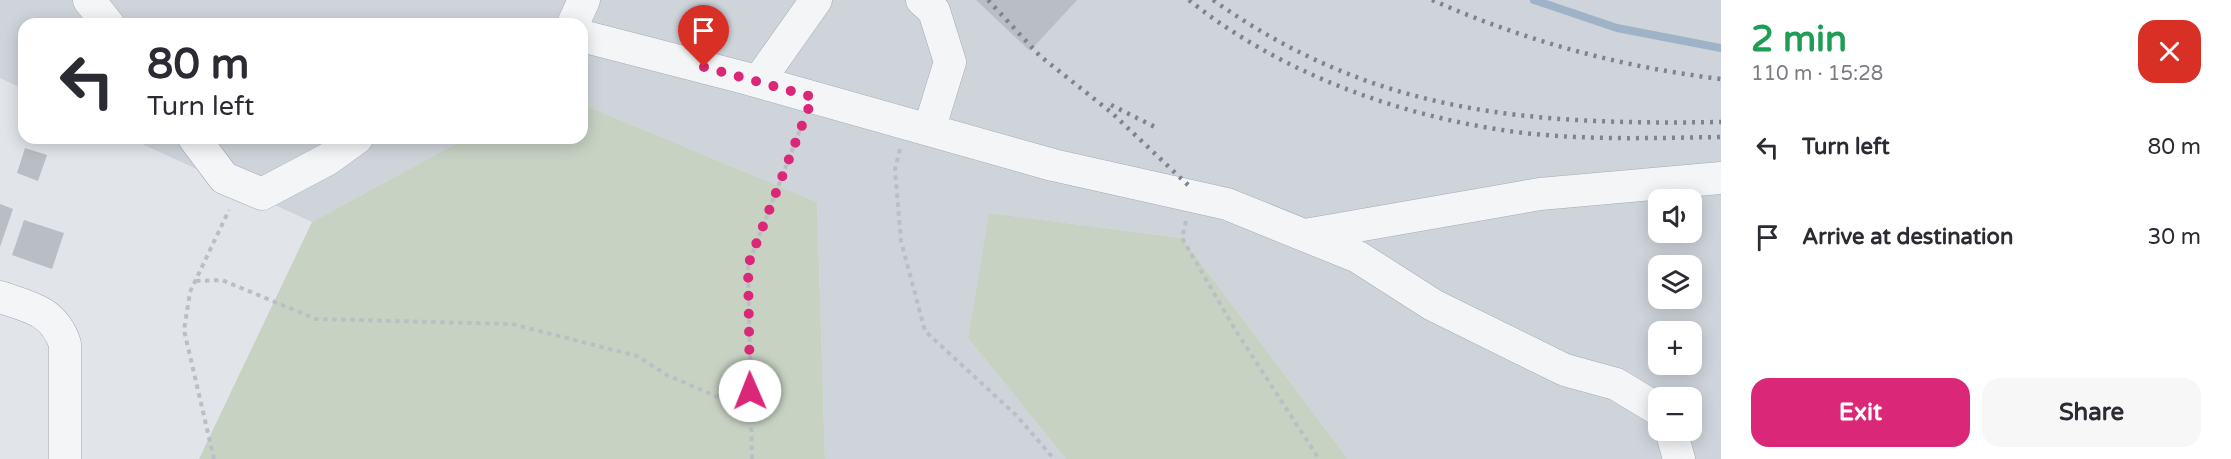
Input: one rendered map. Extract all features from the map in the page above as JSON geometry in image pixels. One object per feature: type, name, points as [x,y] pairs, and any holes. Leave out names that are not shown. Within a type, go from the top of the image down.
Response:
[{"type":"street","points":[[89,0],[103,18]]},
{"type":"street","points":[[576,18],[584,0]]},
{"type":"street","points":[[758,82],[816,0]]},
{"type":"street","points":[[917,126],[950,62],[934,11],[922,0]]},
{"type":"street","points":[[588,38],[813,97],[1053,165],[1227,204],[1358,257],[1443,310],[1565,370],[1616,384],[1648,403]]},
{"type":"street","points":[[198,144],[224,178],[262,194],[328,159],[349,144]]},
{"type":"street","points":[[1305,235],[1539,194],[1721,178]]},
{"type":"street","points":[[0,297],[33,308],[48,316],[60,329],[65,344],[65,459]]},
{"type":"street","points":[[1674,441],[1679,459]]},
{"type":"path","points":[[752,459],[748,265],[813,97]]},
{"type":"path","points":[[917,126],[896,170],[901,241],[925,331],[1017,416],[1054,459]]},
{"type":"path","points":[[214,459],[184,330],[190,292],[240,185]]},
{"type":"path","points":[[1192,196],[1182,238],[1236,331],[1319,459]]},
{"type":"path","points":[[196,281],[222,280],[316,319],[512,324],[637,356],[667,375],[750,411]]},
{"type":"shaded area","points":[[0,0],[1721,0],[1721,459],[1348,459],[1182,238],[990,213],[968,338],[1066,459],[825,459],[817,202],[588,107],[588,18],[18,18],[18,86],[0,78]]},
{"type":"shaded area","points":[[142,144],[455,144],[312,222]]},
{"type":"green space","points":[[588,107],[817,202],[825,459],[199,459],[312,222],[455,144],[588,144]]},
{"type":"green space","points":[[989,213],[1182,238],[1348,459],[1066,459],[968,338]]},
{"type":"building","points":[[976,0],[1077,0],[1030,51]]},
{"type":"building","points":[[25,148],[47,155],[38,181],[17,173]]},
{"type":"building","points":[[0,204],[13,209],[0,247]]},
{"type":"building","points":[[24,220],[64,233],[52,269],[12,255]]},
{"type":"waterway","points":[[1534,0],[1617,28],[1721,48]]},
{"type":"railway","points":[[988,0],[1040,56],[1112,113],[1188,185]]},
{"type":"railway","points":[[1189,0],[1259,48],[1297,68],[1377,100],[1419,112],[1529,134],[1611,138],[1721,137]]},
{"type":"railway","points":[[1213,0],[1273,38],[1334,68],[1394,90],[1456,105],[1519,115],[1583,120],[1721,122]]},
{"type":"railway","points":[[1432,0],[1502,28],[1610,60],[1721,79]]},
{"type":"railway","points":[[1111,105],[1155,127]]},
{"type":"route","points":[[704,67],[813,97],[748,265],[750,391]]}]
